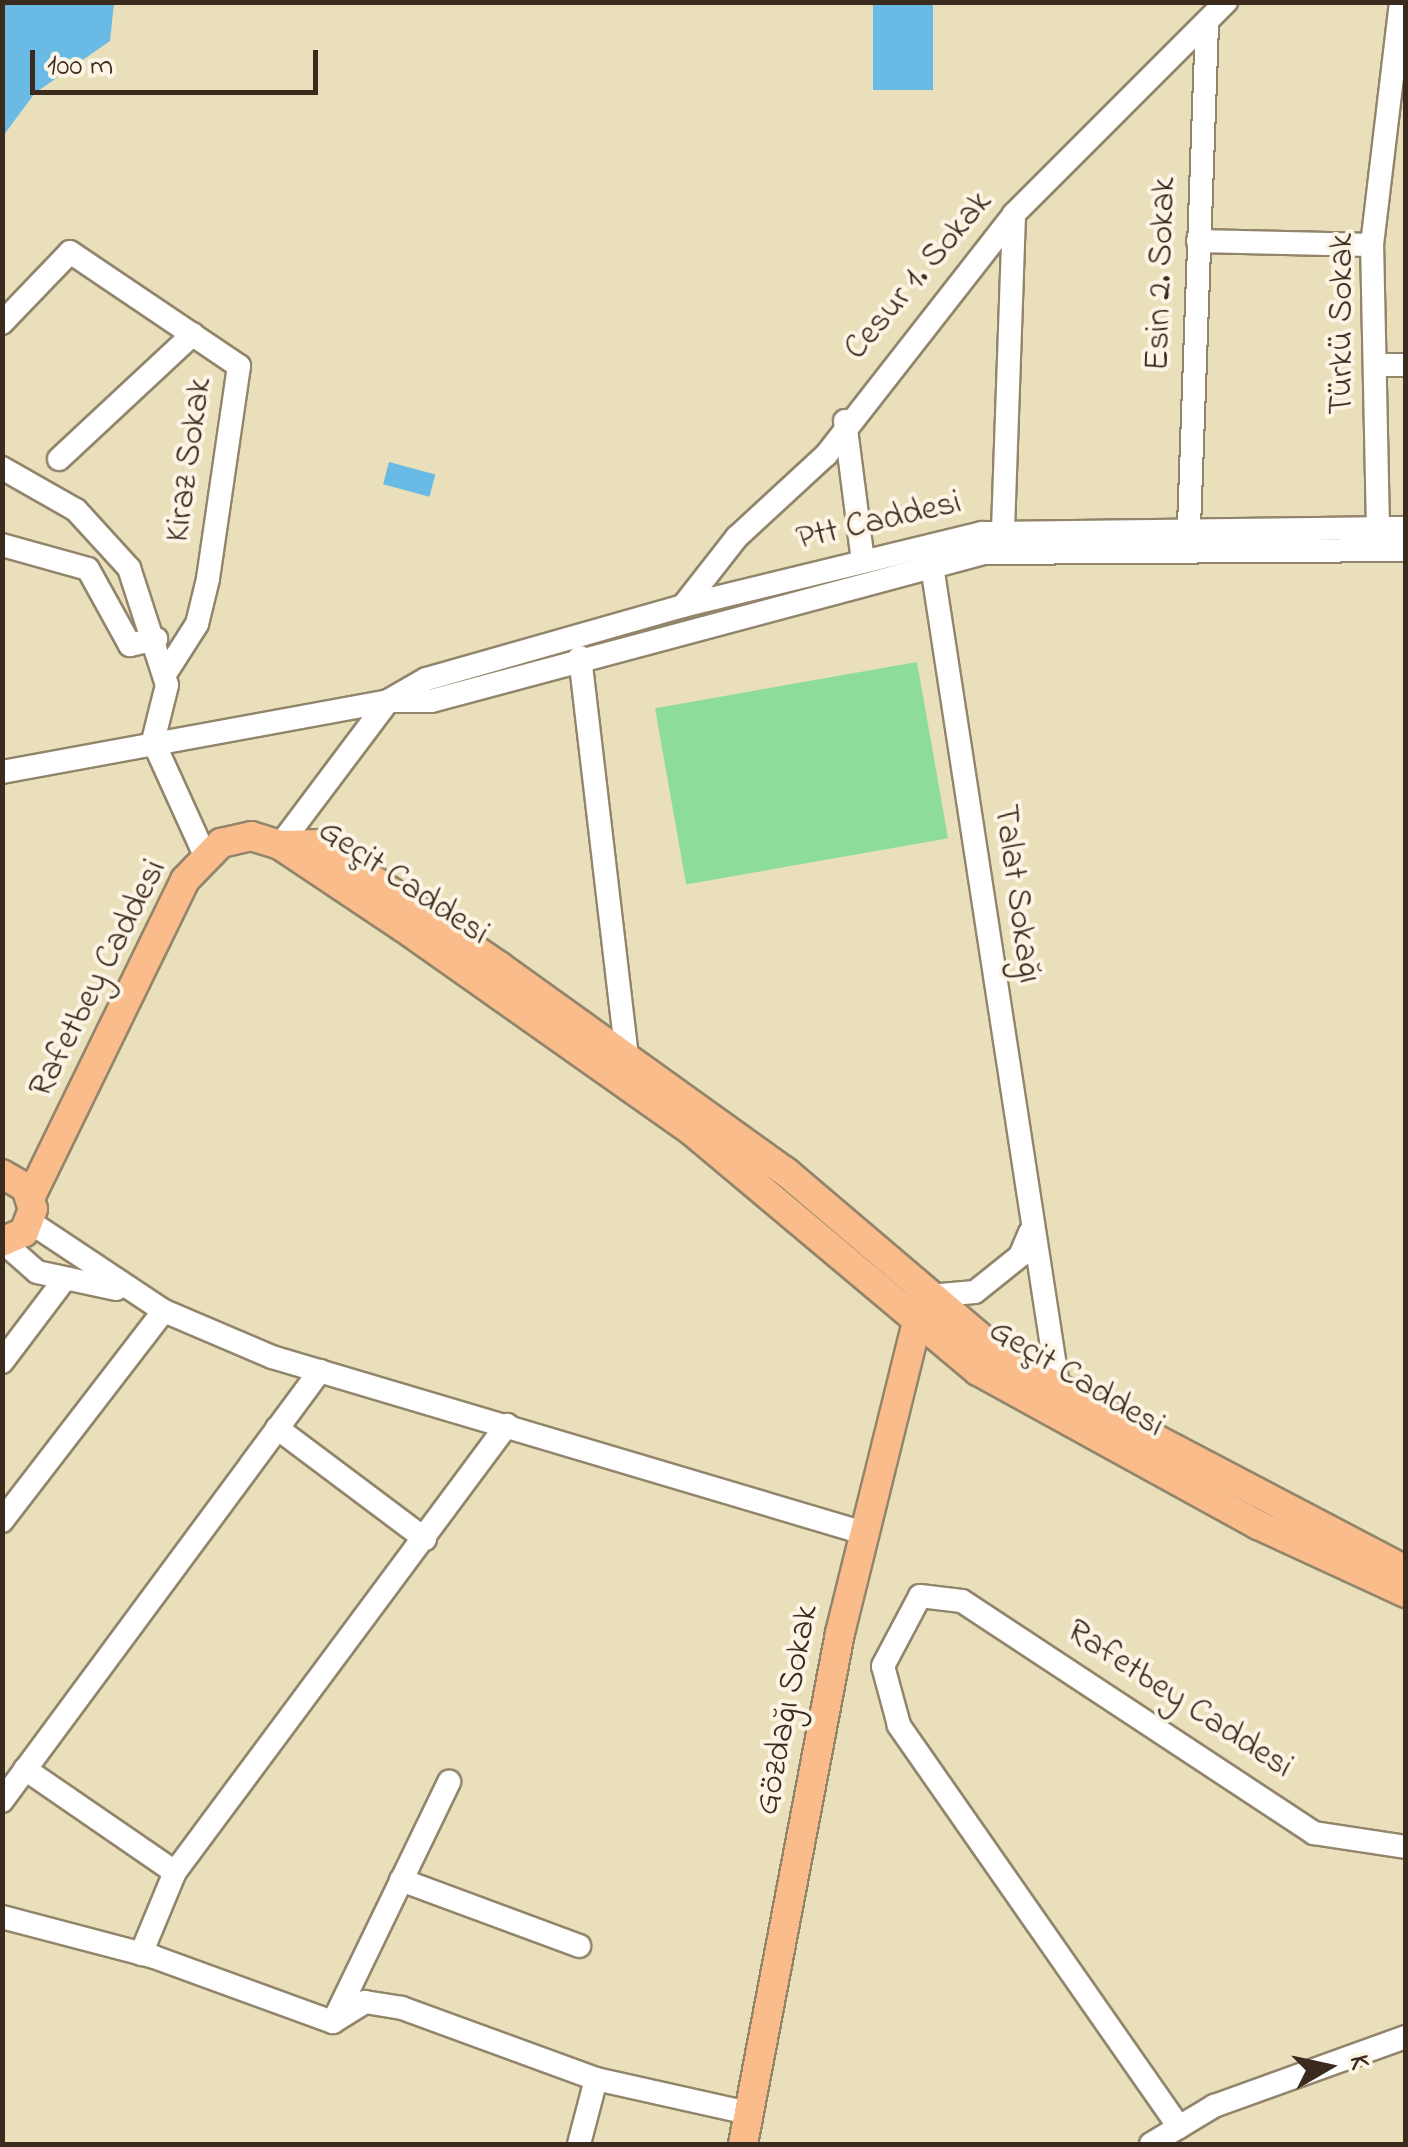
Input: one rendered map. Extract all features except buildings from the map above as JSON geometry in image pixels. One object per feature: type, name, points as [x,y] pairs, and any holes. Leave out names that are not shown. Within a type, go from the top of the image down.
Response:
[{"type":"main road","name":"Rafetbey Caddesi","points":[[30,1209],[50,1157],[185,880],[221,843],[251,836],[280,845]]},
{"type":"main road","name":"Geçit Caddesi","points":[[280,845],[321,844],[786,1172],[920,1306],[1059,1392],[1406,1570]]},
{"type":"main road","name":"Geçit Caddesi","points":[[280,845],[693,1132],[920,1306],[1043,1410],[1406,1593]]},
{"type":"main road","points":[[3,1242],[30,1209],[3,1174],[50,1157]]},
{"type":"main road","name":"Gözdağı Sokak","points":[[743,2144],[864,1533],[920,1306]]},
{"type":"street","name":"Cesur 1. Sokak","points":[[683,606],[737,537],[826,454],[845,420],[1014,214],[1226,2]]},
{"type":"street","name":"Türkü Sokak","points":[[1378,528],[1372,245],[1382,205],[1403,35],[1402,2]]},
{"type":"street","name":"Esin 2. Sokak","points":[[1188,528],[1207,23]]},
{"type":"street","points":[[1382,205],[1406,203]]},
{"type":"street","points":[[1003,530],[1014,214]]},
{"type":"street","points":[[1198,241],[1372,245]]},
{"type":"street","name":"Kiraz Sokak","points":[[2,323],[70,252],[239,366],[201,609],[165,674]]},
{"type":"street","points":[[59,459],[192,334]]},
{"type":"street","points":[[1377,365],[1406,365]]},
{"type":"street","points":[[845,420],[863,561]]},
{"type":"street","points":[[2,468],[99,529],[129,568],[165,674],[153,741],[206,858]]},
{"type":"street","name":"Ptt Caddesi","points":[[388,701],[426,678],[683,606],[1003,530],[1406,528]]},
{"type":"street","points":[[2,545],[88,569],[106,588],[130,645],[156,639]]},
{"type":"street","name":"Ptt Caddesi","points":[[2,772],[153,741],[388,701],[431,701],[580,657],[932,566],[1045,548],[1406,550]]},
{"type":"street","name":"Talat Sokağı","points":[[932,566],[1030,1232],[1059,1392]]},
{"type":"street","points":[[580,657],[628,1059]]},
{"type":"street","points":[[280,845],[388,701]]},
{"type":"street","points":[[30,1209],[130,1291],[164,1312],[320,1371],[507,1425],[618,1466],[864,1533]]},
{"type":"street","points":[[920,1306],[975,1292],[1020,1256],[1030,1232]]},
{"type":"street","points":[[3,1242],[22,1264],[64,1280],[130,1291]]},
{"type":"street","points":[[2,1362],[64,1280]]},
{"type":"street","points":[[2,1521],[164,1312]]},
{"type":"street","points":[[2,1801],[320,1371]]},
{"type":"street","points":[[141,1954],[175,1872],[507,1425]]},
{"type":"street","points":[[277,1428],[425,1539]]},
{"type":"street","name":"Rafetbey Caddesi","points":[[1180,2127],[898,1725],[883,1666],[920,1596],[962,1601],[1314,1833],[1406,1847]]},
{"type":"street","points":[[25,1769],[175,1872]]},
{"type":"street","points":[[333,2022],[449,1782]]},
{"type":"street","points":[[400,1880],[580,1946]]},
{"type":"street","points":[[2,1917],[141,1954],[333,2022]]},
{"type":"street","points":[[333,2022],[365,2002],[402,2008],[596,2079],[748,2113]]},
{"type":"street","points":[[1151,2144],[1275,2080],[1406,2037]]},
{"type":"street","points":[[579,2144],[596,2079]]},
{"type":"green space","points":[[917,662],[948,838],[686,884],[655,708]]},
{"type":"water","points":[[3,2],[114,3],[110,41],[35,93],[3,136]]},
{"type":"water","points":[[873,3],[933,3],[933,90],[873,90]]},
{"type":"water","points":[[389,462],[435,474],[429,497],[383,484]]}]
